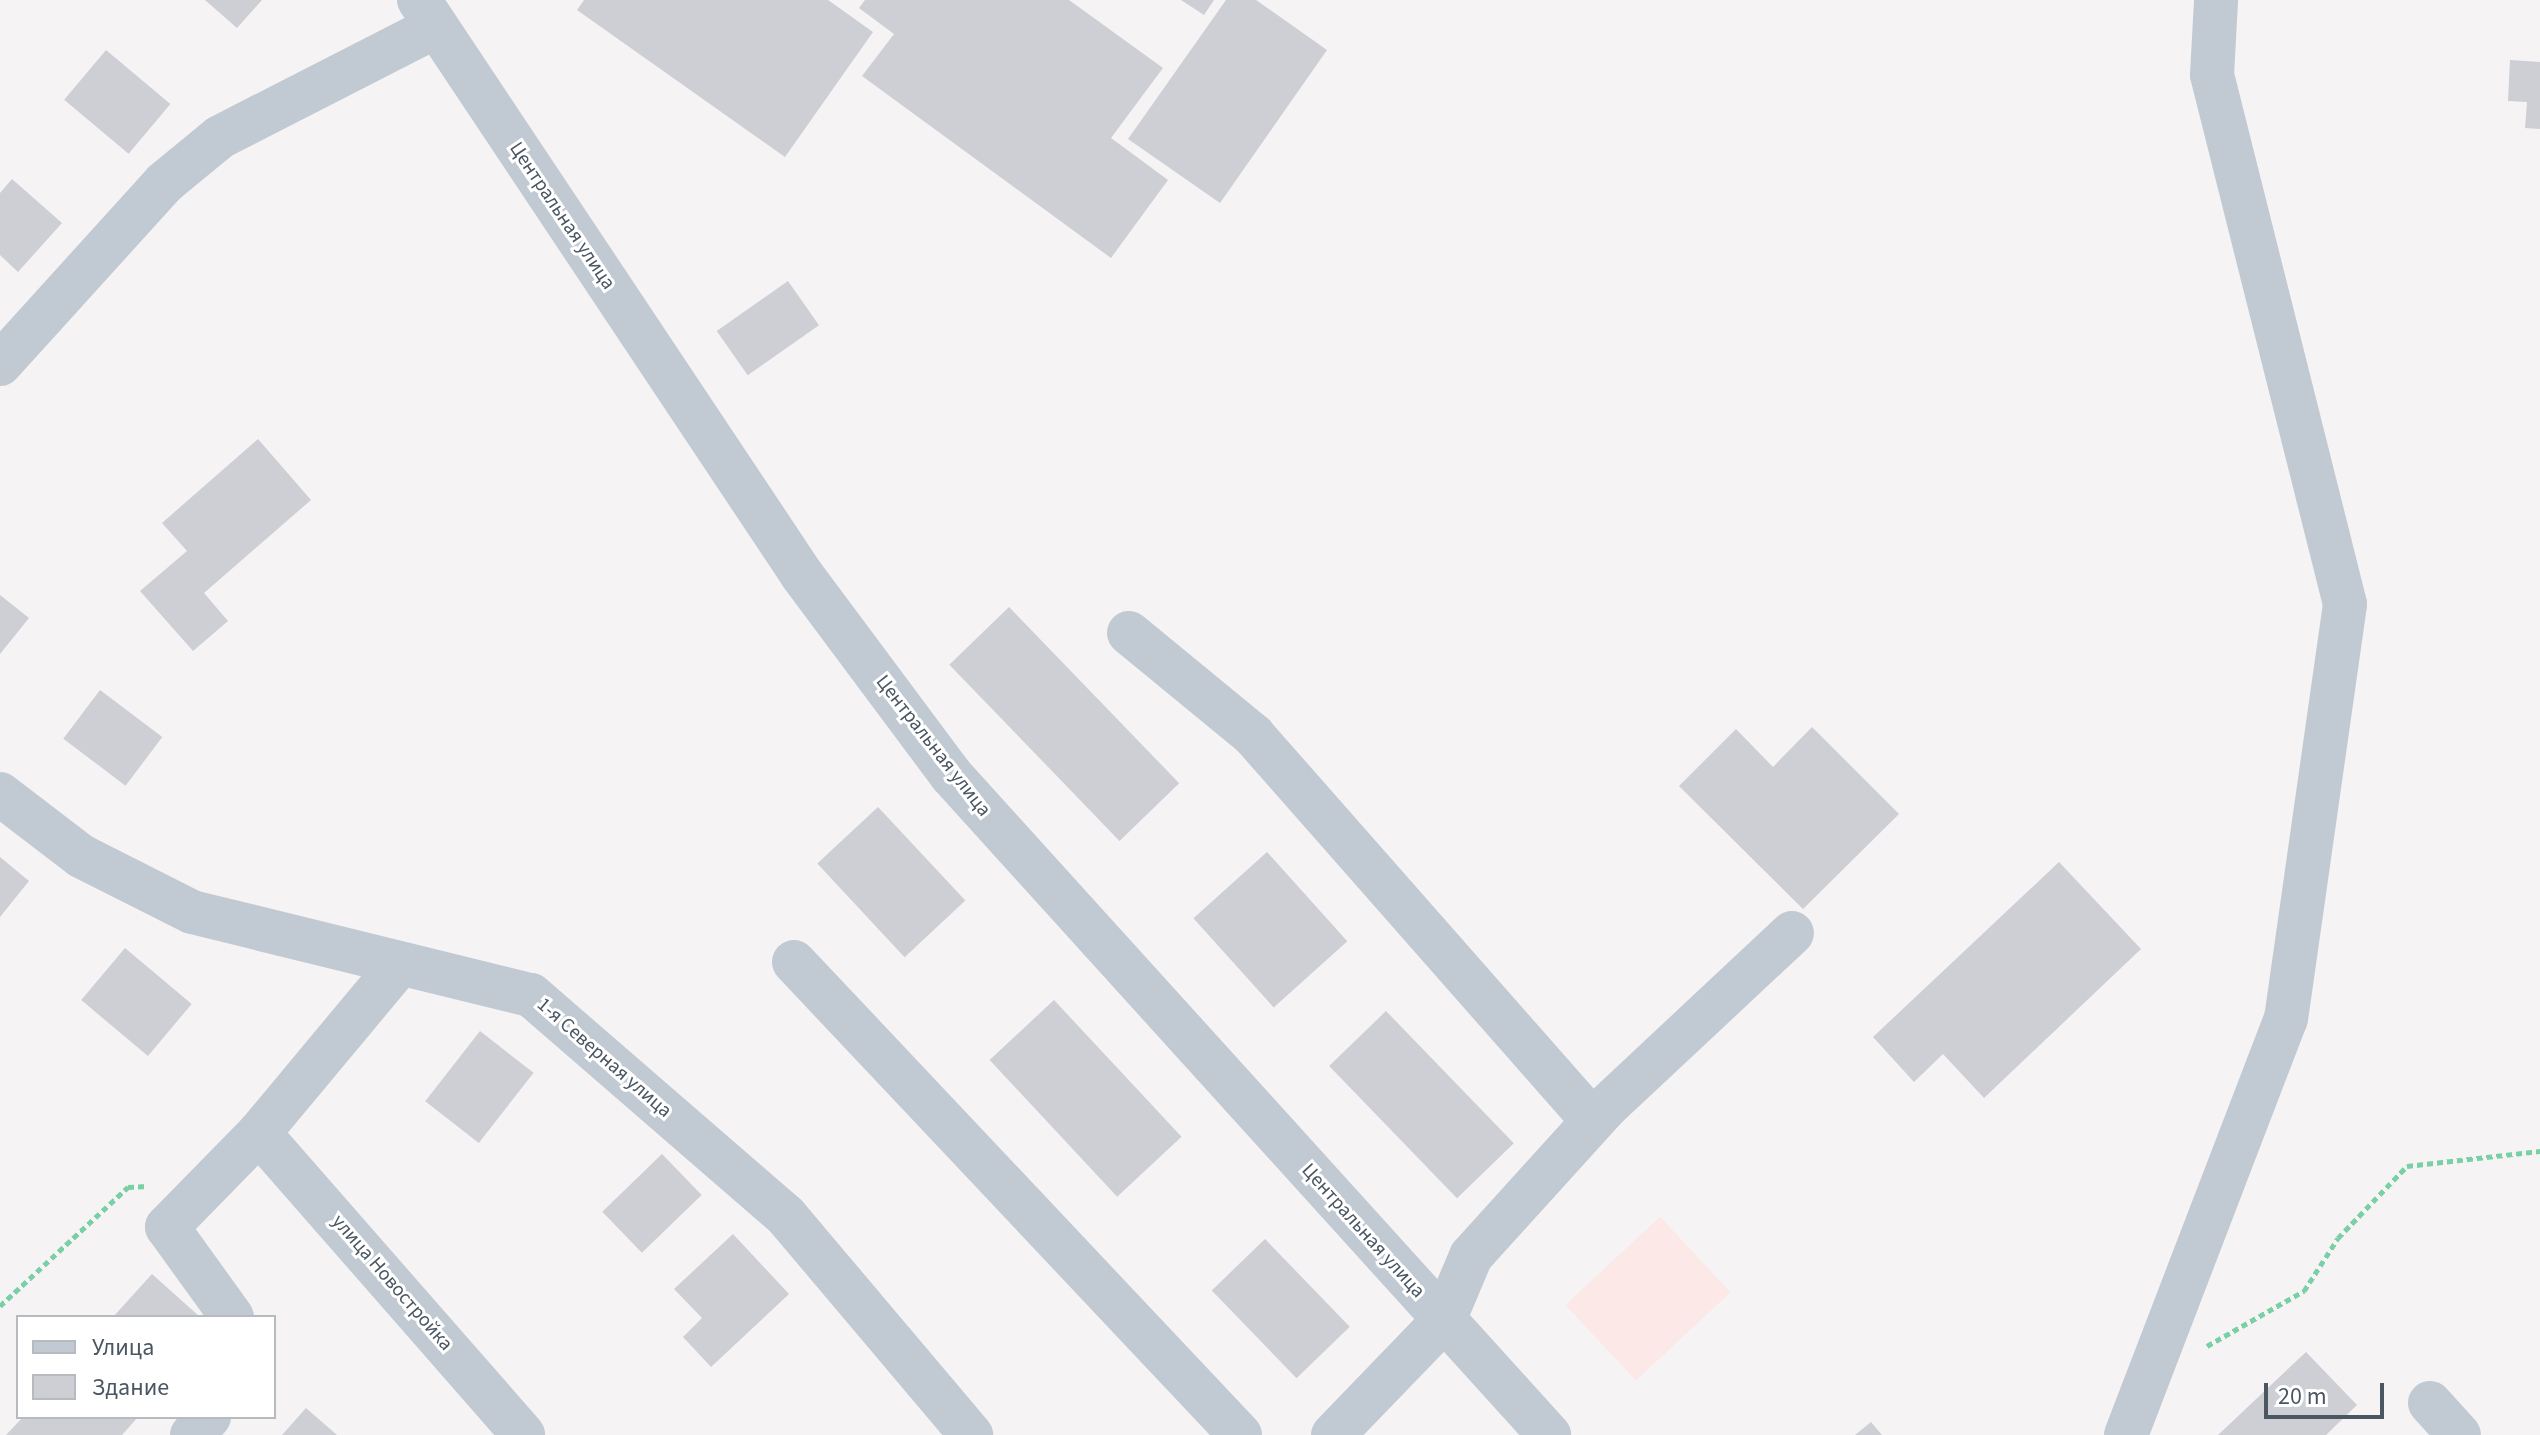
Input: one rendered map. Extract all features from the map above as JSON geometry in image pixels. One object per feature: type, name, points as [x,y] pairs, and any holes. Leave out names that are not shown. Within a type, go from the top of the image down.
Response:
[{"type":"street","points":[[2126,1435],[2286,1019],[2345,604],[2212,75],[2216,0]]},
{"type":"street","points":[[0,364],[164,183],[220,137],[427,13]]},
{"type":"street","name":"Центральная улица","points":[[427,13],[802,575],[951,775],[1549,1435]]},
{"type":"street","points":[[1129,633],[1253,735],[1593,1121]]},
{"type":"street","name":"1-я Северная улица","points":[[0,794],[81,856],[192,912],[531,995],[786,1216],[971,1435]]},
{"type":"street","points":[[1333,1435],[1444,1320],[1471,1256],[1593,1121],[1792,933]]},
{"type":"street","points":[[794,962],[1240,1435]]},
{"type":"street","points":[[231,1315],[167,1227],[259,1133],[400,964]]},
{"type":"street","name":"улица Новостройка","points":[[259,1133],[523,1435]]},
{"type":"street","points":[[2430,1403],[2459,1435]]},
{"type":"street","points":[[192,1435],[207,1419]]},
{"type":"path","points":[[2196,1360],[2255,1314],[2304,1291],[2338,1238],[2407,1166],[2540,1151]]},
{"type":"path","points":[[0,1306],[128,1187],[213,1180]]},
{"type":"shaded area","points":[[1660,1217],[1730,1292],[1636,1380],[1566,1305]]},
{"type":"building","points":[[205,0],[262,0],[237,28]]},
{"type":"building","points":[[584,0],[828,0],[873,32],[785,157],[577,10]]},
{"type":"building","points":[[865,0],[1069,0],[1163,68],[1111,138],[1168,180],[1111,258],[862,76],[894,34],[859,8]]},
{"type":"building","points":[[1181,0],[1214,0],[1204,15]]},
{"type":"building","points":[[1226,0],[1256,0],[1327,50],[1220,203],[1128,139]]},
{"type":"building","points":[[106,50],[170,104],[129,154],[64,100]]},
{"type":"building","points":[[2510,60],[2540,62],[2540,129],[2525,128],[2527,102],[2508,101]]},
{"type":"building","points":[[12,179],[62,223],[18,272],[0,255],[0,193]]},
{"type":"building","points":[[788,281],[819,325],[748,375],[717,331]]},
{"type":"building","points":[[258,439],[311,500],[204,593],[228,621],[193,651],[140,591],[187,551],[162,523]]},
{"type":"building","points":[[0,595],[29,618],[0,654]]},
{"type":"building","points":[[1009,607],[1179,783],[1119,841],[949,665]]},
{"type":"building","points":[[100,690],[162,737],[126,786],[63,739]]},
{"type":"building","points":[[1812,727],[1899,814],[1803,909],[1679,786],[1736,729],[1773,767]]},
{"type":"building","points":[[878,807],[965,901],[905,957],[817,864]]},
{"type":"building","points":[[1267,852],[1347,941],[1274,1007],[1193,918]]},
{"type":"building","points":[[0,857],[29,881],[0,917]]},
{"type":"building","points":[[2059,862],[2141,949],[1984,1098],[1943,1054],[1914,1082],[1873,1037]]},
{"type":"building","points":[[125,948],[192,1004],[148,1056],[81,1000]]},
{"type":"building","points":[[1054,1000],[1182,1137],[1117,1197],[990,1060]]},
{"type":"building","points":[[1386,1011],[1514,1143],[1457,1198],[1329,1066]]},
{"type":"building","points":[[480,1031],[534,1073],[479,1143],[425,1101]]},
{"type":"building","points":[[662,1154],[702,1195],[642,1253],[602,1212]]},
{"type":"building","points":[[733,1234],[789,1294],[711,1367],[683,1337],[702,1318],[674,1289]]},
{"type":"building","points":[[1265,1239],[1350,1327],[1297,1378],[1212,1290]]},
{"type":"building","points":[[152,1274],[198,1315],[115,1315]]},
{"type":"building","points":[[2306,1352],[2357,1405],[2326,1435],[2218,1435]]},
{"type":"building","points":[[306,1408],[337,1435],[282,1435]]},
{"type":"building","points":[[21,1419],[136,1419],[122,1435],[6,1435]]},
{"type":"building","points":[[1871,1422],[1882,1435],[1855,1435]]}]
